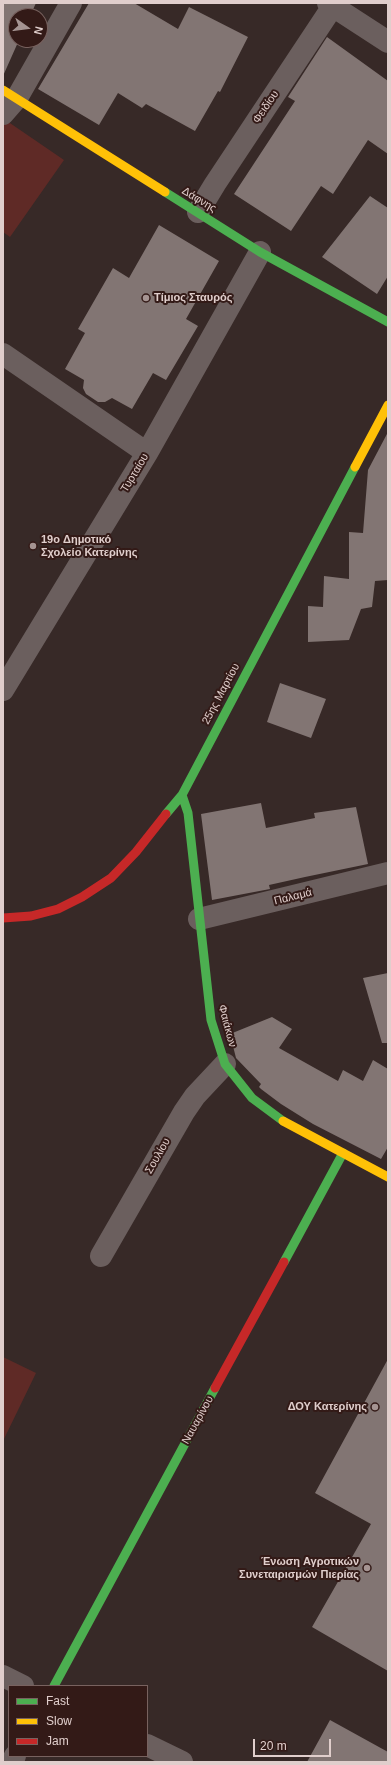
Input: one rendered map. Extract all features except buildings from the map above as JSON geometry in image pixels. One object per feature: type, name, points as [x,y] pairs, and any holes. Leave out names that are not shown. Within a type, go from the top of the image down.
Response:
[{"type":"street","points":[[3,114],[10,94],[71,3]]},
{"type":"street","points":[[332,4],[388,42]]},
{"type":"street","name":"Φειδίου","points":[[198,212],[332,4]]},
{"type":"street","name":"Δάφνης","points":[[10,94],[260,252],[388,322]]},
{"type":"street","name":"Τυρταίου","points":[[3,690],[147,453],[260,252]]},
{"type":"street","points":[[3,354],[147,453]]},
{"type":"street","name":"25ης Μαρτίου","points":[[3,918],[31,916],[58,909],[82,897],[111,878],[136,852],[182,795],[388,405]]},
{"type":"street","name":"Φαιάκων","points":[[182,795],[188,813],[211,1020],[225,1064],[252,1098],[287,1124],[388,1178]]},
{"type":"street","name":"Παλαμά","points":[[199,919],[388,873]]},
{"type":"street","name":"Σουλίου","points":[[101,1256],[184,1112],[195,1096],[225,1064]]},
{"type":"street","name":"Ναυαρίνου","points":[[55,1685],[343,1153]]},
{"type":"street","points":[[3,1676],[21,1685]]},
{"type":"street","points":[[148,1745],[182,1762]]},
{"type":"shaded area","points":[[4,119],[64,160],[10,237],[3,232]]},
{"type":"shaded area","points":[[3,1357],[36,1373],[3,1441]]},
{"type":"traffic: fast","points":[[165,192],[260,252],[388,322]]},
{"type":"traffic: fast","points":[[166,814],[182,795],[355,467]]},
{"type":"traffic: fast","points":[[182,795],[188,813],[211,1020],[225,1064],[252,1098],[283,1121]]},
{"type":"traffic: fast","points":[[284,1262],[343,1153]]},
{"type":"traffic: fast","points":[[55,1685],[215,1388]]},
{"type":"traffic: slow","points":[[3,90],[165,192]]},
{"type":"traffic: slow","points":[[355,467],[388,405]]},
{"type":"traffic: slow","points":[[283,1121],[388,1177]]},
{"type":"traffic: jam","points":[[3,918],[31,916],[58,909],[82,897],[111,878],[136,852],[166,814]]},
{"type":"traffic: jam","points":[[215,1388],[284,1262]]},
{"type":"place","name":"Τίμιος Σταυρός","points":[[146,298]]},
{"type":"place","name":"19ο Δημοτικό Σχολείο Κατερίνης","points":[[33,546]]},
{"type":"place","name":"ΔΟΥ Κατερίνης","points":[[375,1407]]},
{"type":"place","name":"Ένωση Αγροτικών Συνεταιρισμών Πιερίας","points":[[367,1568]]}]
